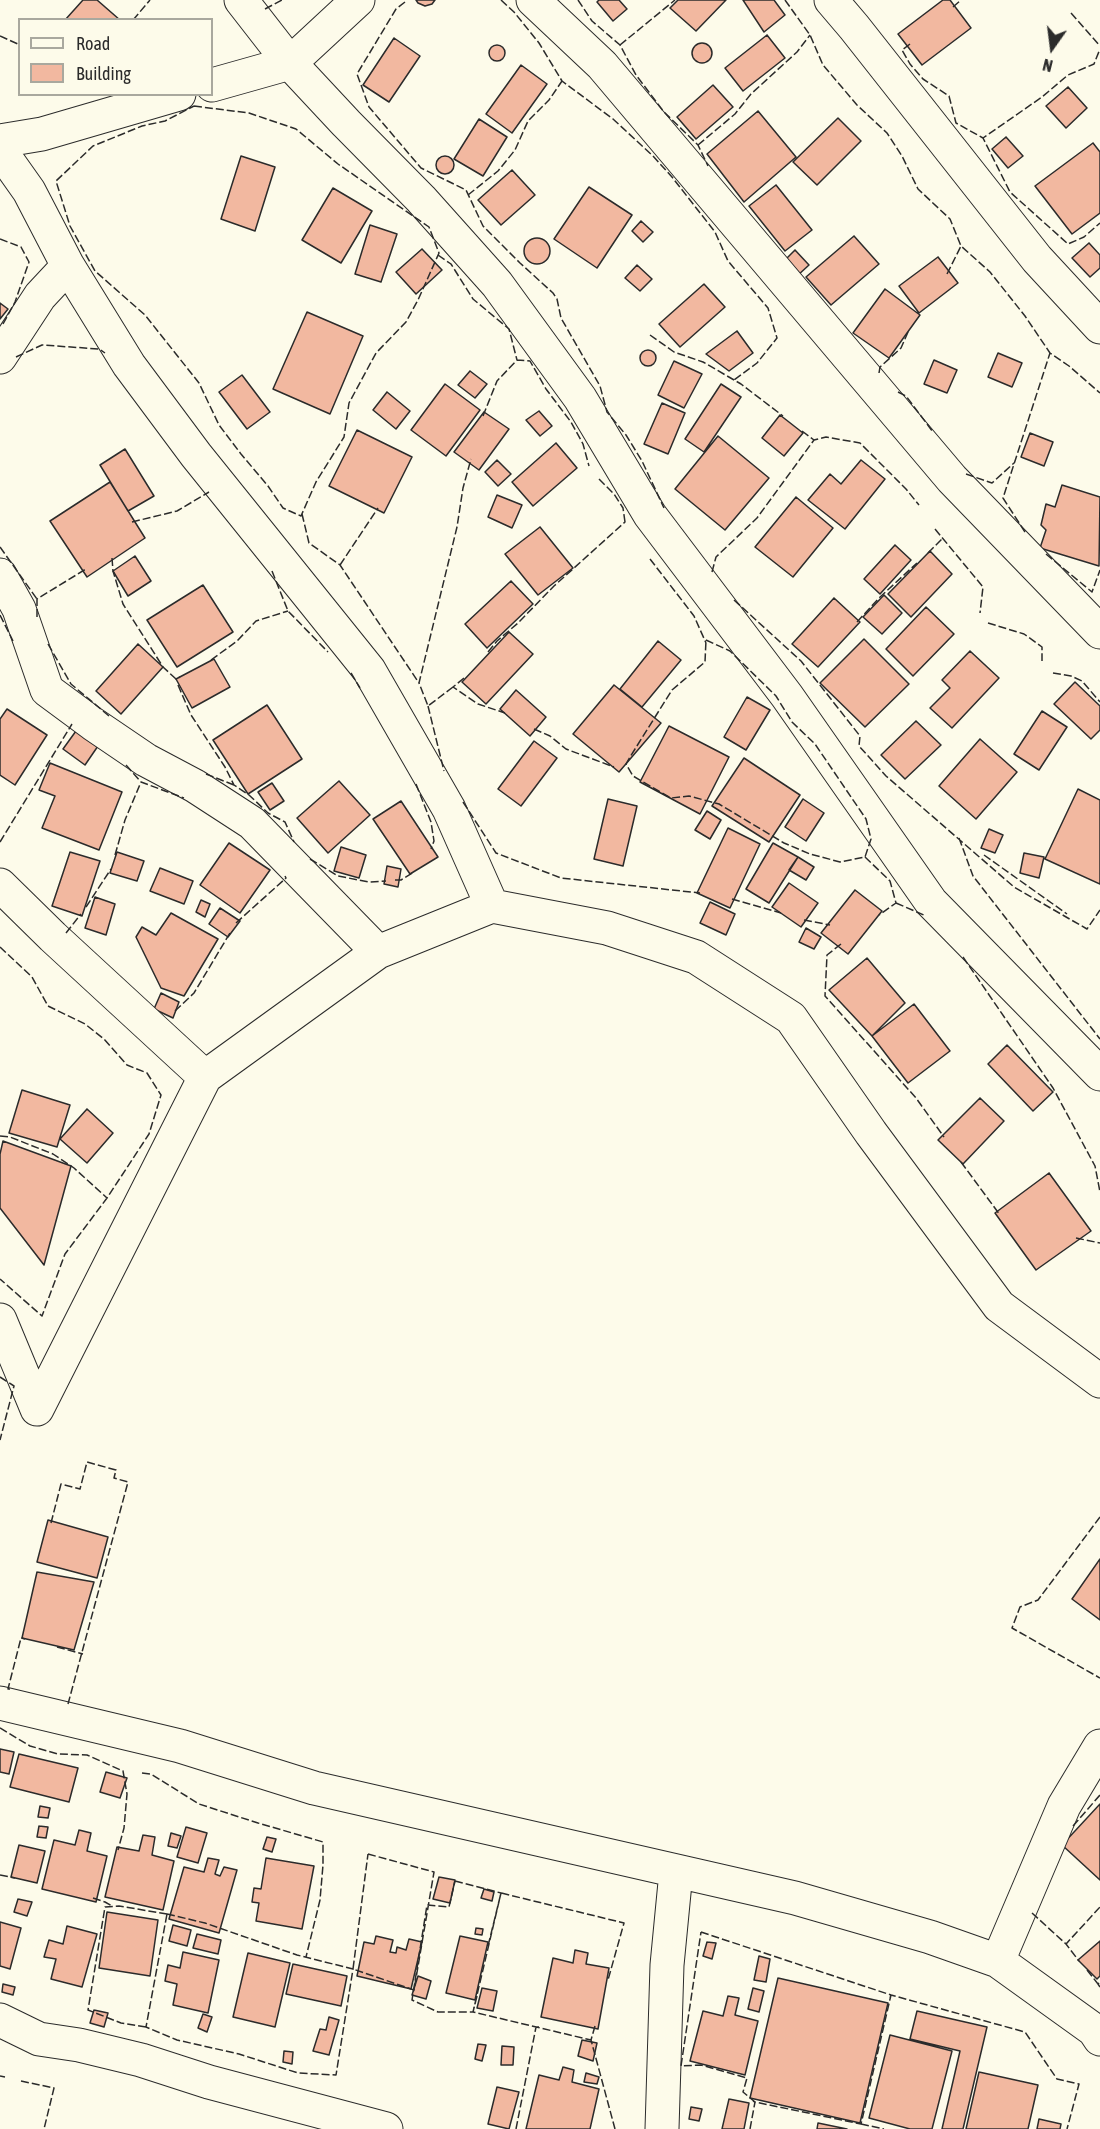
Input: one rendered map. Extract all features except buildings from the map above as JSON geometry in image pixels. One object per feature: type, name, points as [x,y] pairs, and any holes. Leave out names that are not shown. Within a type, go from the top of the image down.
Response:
[{"type":"street","points":[[241,0],[290,63],[345,123],[421,199],[497,284],[580,398],[650,515],[787,696],[931,902],[1100,1074]]},
{"type":"street","points":[[213,85],[290,63],[358,0]]},
{"type":"street","points":[[533,0],[602,65],[952,479],[1100,633]]},
{"type":"street","points":[[831,0],[1037,259],[1100,327]]},
{"type":"street","points":[[0,141],[42,134],[172,96]]},
{"type":"street","points":[[0,150],[29,191],[68,266],[129,365],[196,455],[369,670],[449,809],[492,906]]},
{"type":"street","points":[[0,357],[40,296],[68,266]]},
{"type":"street","points":[[0,575],[19,609],[47,690],[146,759],[195,786],[252,823],[378,952]]},
{"type":"street","points":[[0,885],[205,1077]]},
{"type":"street","points":[[0,1320],[37,1409],[205,1077],[378,952],[492,906],[607,928],[696,957],[791,1018],[871,1133],[999,1306],[1100,1381]]},
{"type":"street","points":[[0,1703],[180,1746],[314,1788],[795,1898],[941,1940],[998,1961],[1094,2030],[1100,2039]]},
{"type":"street","points":[[998,1961],[1064,1806],[1100,1746]]},
{"type":"street","points":[[662,2129],[667,1965],[676,1872]]},
{"type":"street","points":[[0,2020],[39,2039],[79,2045],[141,2060],[209,2082],[386,2129]]},
{"type":"fence","points":[[135,18],[150,0]]},
{"type":"fence","points":[[265,9],[282,0]]},
{"type":"fence","points":[[501,0],[539,43],[562,81],[613,119],[672,177],[715,232],[728,261],[768,308],[777,338],[757,363],[734,380]]},
{"type":"fence","points":[[578,0],[592,21],[620,45],[636,75],[664,112],[698,145],[708,166]]},
{"type":"fence","points":[[620,45],[675,0]]},
{"type":"fence","points":[[785,0],[810,35],[823,65],[857,105],[887,133],[902,156],[918,189],[950,219],[961,246]]},
{"type":"fence","points":[[953,7],[961,0]]},
{"type":"fence","points":[[405,2],[396,9],[357,74],[369,107],[421,168],[466,190],[483,226],[553,293],[557,299],[561,318],[600,386],[607,412],[626,435],[642,461],[664,508]]},
{"type":"fence","points":[[1071,13],[1100,46]]},
{"type":"fence","points":[[698,145],[735,114],[751,94],[797,52],[810,35]]},
{"type":"fence","points":[[0,36],[18,44]]},
{"type":"fence","points":[[910,44],[902,50],[910,64],[923,79],[949,96],[956,123],[983,138],[1042,97],[1068,75],[1094,64],[1100,49]]},
{"type":"fence","points":[[468,195],[498,171],[515,150],[528,121],[549,100],[562,81]]},
{"type":"fence","points":[[194,106],[249,113],[296,129],[338,164],[429,227],[439,253],[406,322],[376,353],[349,403],[344,437],[316,482],[301,516],[283,508],[241,454],[219,425],[199,383],[145,315],[95,271],[70,226],[56,181],[93,146],[142,126],[165,121],[194,106]]},
{"type":"fence","points":[[986,136],[983,138],[1010,192],[1068,244],[1084,237],[1100,223]]},
{"type":"fence","points":[[0,239],[21,247],[29,262],[15,302],[3,324]]},
{"type":"fence","points":[[947,274],[961,246],[990,272],[1025,316],[1050,353]]},
{"type":"fence","points":[[438,255],[451,264],[473,299],[509,329],[517,360]]},
{"type":"fence","points":[[879,373],[880,367],[901,348],[908,332]]},
{"type":"fence","points":[[650,335],[674,352],[703,362],[741,384],[783,416]]},
{"type":"fence","points":[[16,357],[42,345],[99,349],[105,353]]},
{"type":"fence","points":[[1025,532],[1003,498],[1050,353],[1100,393]]},
{"type":"fence","points":[[483,416],[497,381],[517,360],[530,361],[546,389],[571,422],[583,444],[589,466]]},
{"type":"fence","points":[[898,392],[906,396],[933,432]]},
{"type":"fence","points":[[802,431],[814,440]]},
{"type":"fence","points":[[712,572],[716,557],[757,518],[814,440],[826,437],[860,443],[919,505]]},
{"type":"fence","points":[[453,687],[428,706],[419,683],[471,459]]},
{"type":"fence","points":[[966,474],[992,483],[1014,463]]},
{"type":"fence","points":[[599,479],[614,494],[623,508],[625,522],[623,524]]},
{"type":"fence","points":[[132,522],[177,511],[209,492]]},
{"type":"fence","points":[[340,565],[378,508]]},
{"type":"fence","points":[[302,514],[309,543],[340,565],[419,683]]},
{"type":"fence","points":[[488,652],[554,586],[625,522]]},
{"type":"fence","points":[[935,529],[983,587],[980,613]]},
{"type":"fence","points":[[928,553],[943,538]]},
{"type":"fence","points":[[0,547],[37,599]]},
{"type":"fence","points":[[1046,554],[1092,592],[1100,570]]},
{"type":"fence","points":[[112,558],[113,571],[123,604],[163,667],[176,679],[180,677]]},
{"type":"fence","points":[[650,559],[694,616],[706,643]]},
{"type":"fence","points":[[857,622],[917,563]]},
{"type":"fence","points":[[37,617],[37,599],[86,569]]},
{"type":"fence","points":[[272,571],[288,611],[328,652]]},
{"type":"fence","points":[[734,600],[801,661],[860,736],[859,746],[886,776],[1014,887],[1087,929],[1100,910]]},
{"type":"fence","points":[[211,660],[237,641],[256,621],[288,611]]},
{"type":"fence","points":[[0,615],[13,641]]},
{"type":"fence","points":[[988,623],[1024,634],[1042,647],[1042,661]]},
{"type":"fence","points":[[706,640],[730,651],[776,696],[792,722],[815,744],[866,819],[871,839],[865,857],[840,862],[810,854],[784,843],[719,804],[689,796],[671,798],[633,776],[626,764],[672,690],[705,662],[706,640]]},
{"type":"fence","points":[[48,644],[71,684],[109,716]]},
{"type":"fence","points":[[351,673],[360,688]]},
{"type":"fence","points":[[1053,673],[1071,676],[1082,681],[1100,702]]},
{"type":"fence","points":[[464,678],[453,687],[478,704],[505,713]]},
{"type":"fence","points":[[178,685],[191,715],[234,785],[249,795],[268,813],[285,822],[294,842]]},
{"type":"fence","points":[[428,706],[444,771]]},
{"type":"fence","points":[[0,842],[72,724]]},
{"type":"fence","points":[[534,729],[550,736],[566,749],[614,767]]},
{"type":"fence","points":[[126,765],[141,782],[184,798]]},
{"type":"fence","points":[[206,774],[234,785]]},
{"type":"fence","points":[[115,855],[125,820],[141,782]]},
{"type":"fence","points":[[416,784],[431,822],[434,841],[431,849]]},
{"type":"fence","points":[[463,802],[496,853],[561,878],[700,893]]},
{"type":"fence","points":[[959,838],[973,876],[1100,1039]]},
{"type":"fence","points":[[984,855],[1067,914]]},
{"type":"fence","points":[[865,857],[890,881],[896,903],[879,915]]},
{"type":"fence","points":[[310,859],[338,876],[369,882],[386,881]]},
{"type":"fence","points":[[86,907],[111,869]]},
{"type":"fence","points":[[395,880],[401,880],[414,872]]},
{"type":"fence","points":[[236,923],[286,878],[285,876]]},
{"type":"fence","points":[[732,899],[781,913]]},
{"type":"fence","points":[[896,903],[926,916]]},
{"type":"fence","points":[[66,933],[81,914]]},
{"type":"fence","points":[[804,920],[830,925]]},
{"type":"fence","points":[[175,1011],[194,993],[230,933]]},
{"type":"fence","points":[[841,944],[827,955],[825,996],[916,1098],[944,1137]]},
{"type":"fence","points":[[0,947],[32,977],[48,1006],[85,1024],[104,1039],[127,1065],[147,1073],[161,1095],[149,1134],[107,1198],[65,1254],[42,1316],[0,1279]]},
{"type":"fence","points":[[963,957],[1053,1088],[1095,1166],[1100,1192]]},
{"type":"fence","points":[[0,1136],[10,1137],[53,1154],[74,1168],[107,1198]]},
{"type":"fence","points":[[961,1162],[1000,1215]]},
{"type":"fence","points":[[1076,1238],[1100,1243]]},
{"type":"fence","points":[[0,1377],[14,1386],[0,1440]]},
{"type":"fence","points":[[51,1523],[61,1484],[80,1489],[87,1462],[116,1470],[114,1478],[128,1482],[68,1704]]},
{"type":"fence","points":[[1100,1517],[1038,1600],[1020,1607],[1012,1628],[1100,1678]]},
{"type":"fence","points":[[10,1689],[8,1689],[21,1638],[25,1639]]},
{"type":"fence","points":[[57,1647],[83,1654]]},
{"type":"fence","points":[[0,1728],[30,1746],[58,1754],[87,1755],[123,1771],[127,1794],[124,1828],[118,1850]]},
{"type":"fence","points":[[142,1773],[151,1774],[199,1804],[323,1842],[320,1900],[306,1957]]},
{"type":"fence","points":[[1073,1826],[1100,1795]]},
{"type":"fence","points":[[368,1854],[434,1872],[414,1990],[353,1969],[368,1854]]},
{"type":"fence","points":[[0,1875],[15,1878]]},
{"type":"fence","points":[[455,1881],[501,1893],[473,2012],[438,2012],[412,2000],[427,1905],[449,1907],[455,1881]]},
{"type":"fence","points":[[488,1946],[501,1893],[624,1923],[608,1980]]},
{"type":"fence","points":[[93,1898],[112,1906]]},
{"type":"fence","points":[[146,2027],[121,2023],[88,2010],[105,1907],[119,1906],[167,1914]]},
{"type":"fence","points":[[1032,1913],[1066,1944],[1100,1907]]},
{"type":"fence","points":[[167,1914],[205,1923],[297,1955],[353,1969],[336,2075],[298,2073],[239,2054],[177,2040],[146,2027],[167,1914]]},
{"type":"fence","points":[[701,1932],[891,1995],[861,2124],[755,2102],[743,2092],[747,2078],[701,2065],[681,2066],[701,1932]]},
{"type":"fence","points":[[1068,1942],[1066,1944],[1079,1961]]},
{"type":"fence","points":[[1087,1970],[1098,1984],[1100,1982],[1098,1984],[1100,1987]]},
{"type":"fence","points":[[890,1998],[891,1995],[1025,2032],[1057,2079],[1079,2084],[1067,2129]]},
{"type":"fence","points":[[477,1996],[473,2012],[591,2040]]},
{"type":"fence","points":[[595,2026],[591,2040],[615,2129]]},
{"type":"fence","points":[[516,2129],[536,2027],[539,2027]]},
{"type":"fence","points":[[0,2076],[5,2077]]},
{"type":"fence","points":[[21,2081],[54,2088],[44,2129]]},
{"type":"fence","points":[[750,2129],[755,2102],[753,2101]]},
{"type":"fence","points":[[861,2124],[884,2129]]}]
